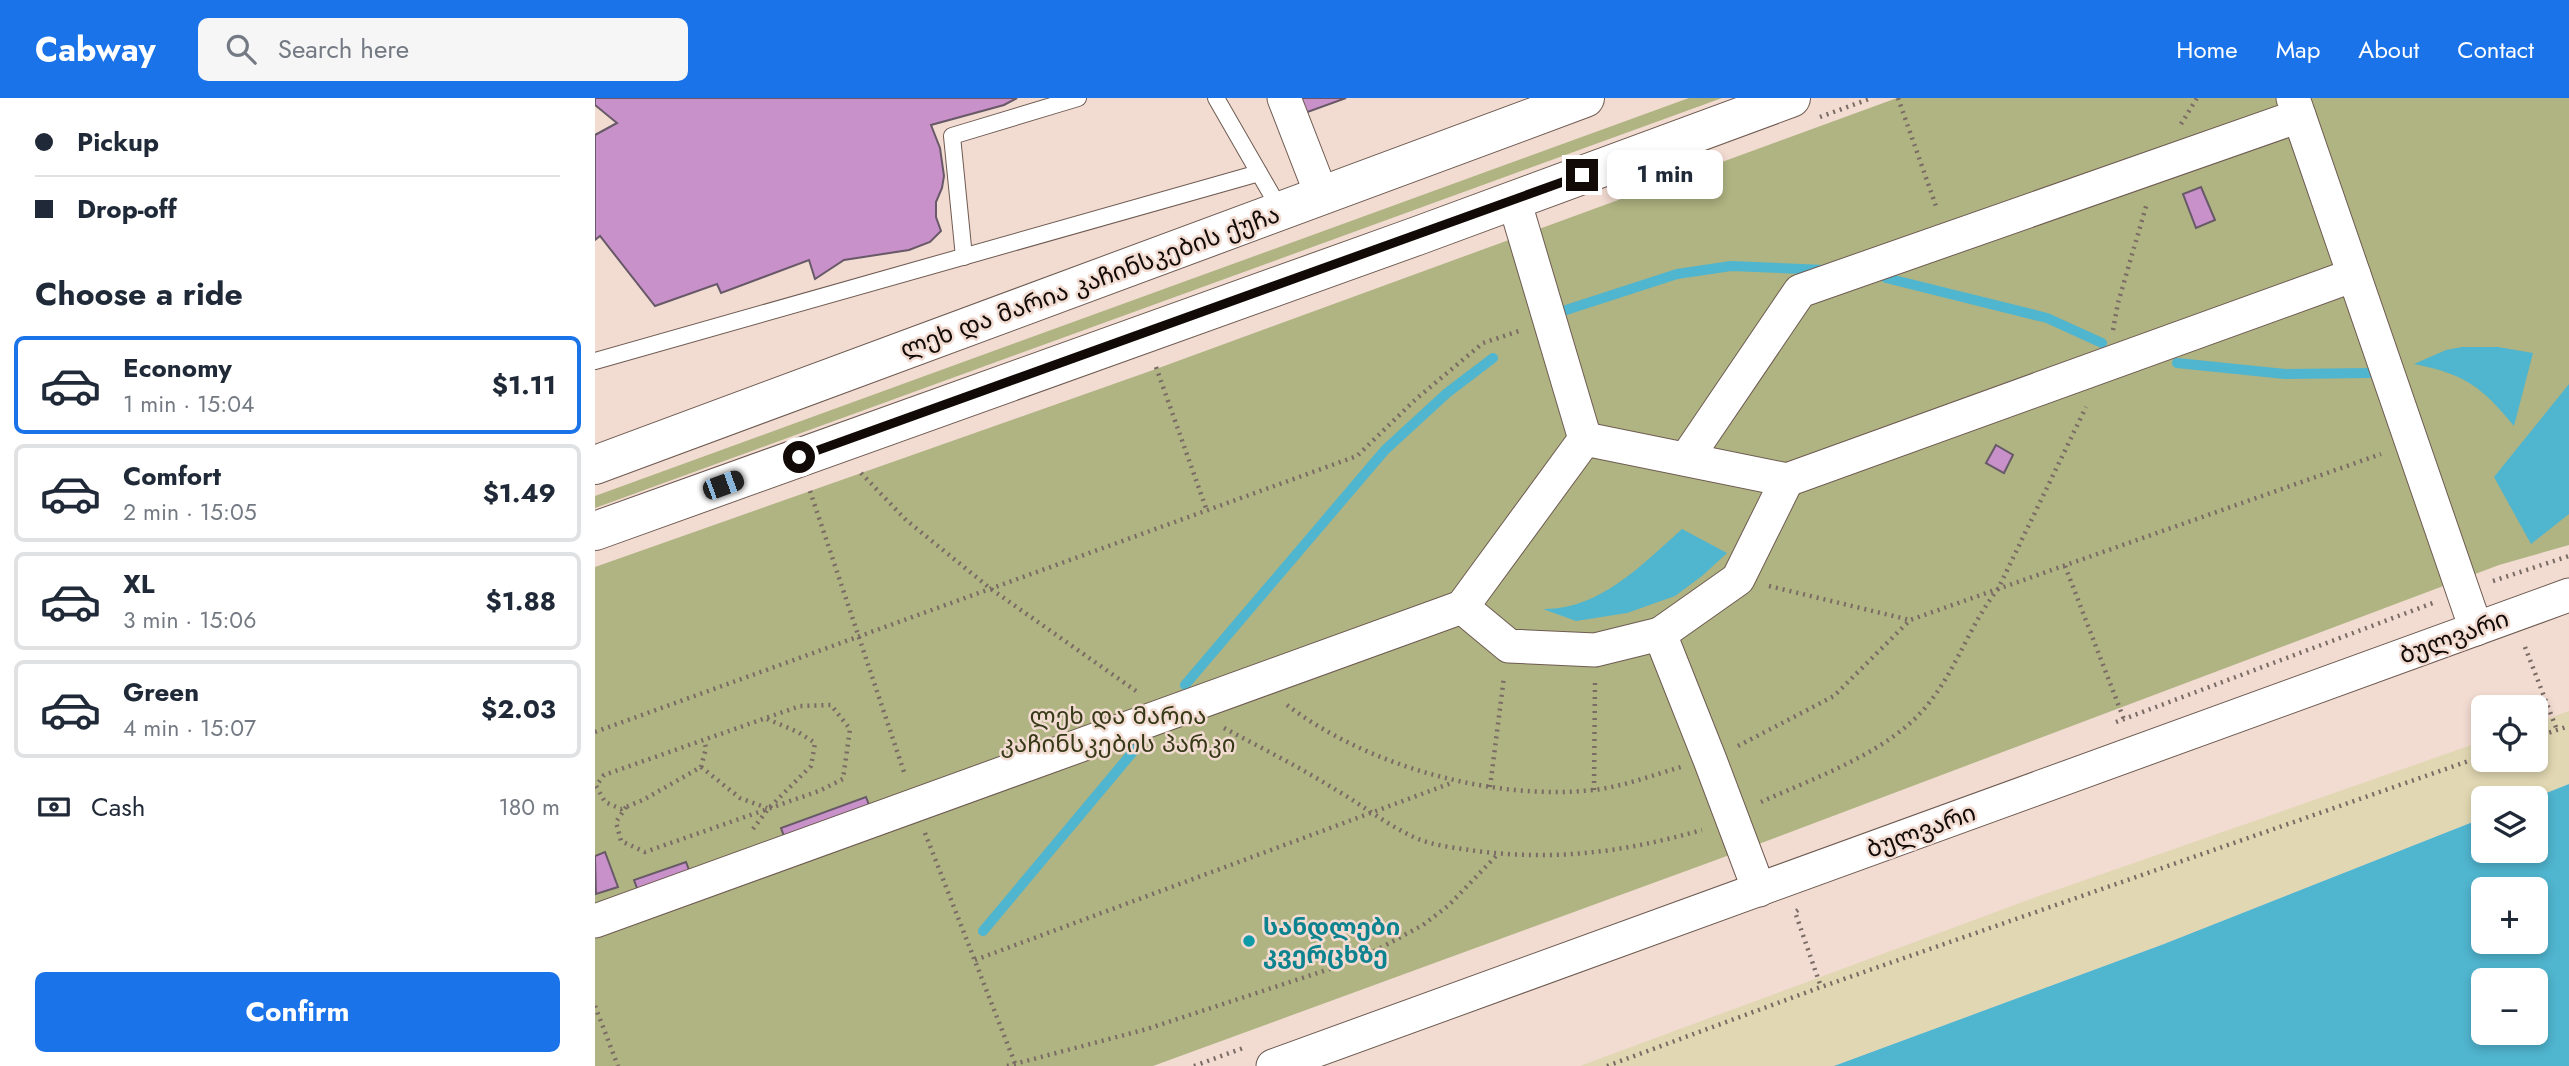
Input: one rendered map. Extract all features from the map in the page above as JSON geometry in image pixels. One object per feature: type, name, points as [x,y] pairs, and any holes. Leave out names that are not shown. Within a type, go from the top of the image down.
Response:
[{"type":"main road","name":"ლეხ და მარია კაჩინსკების ქუჩა","points":[[595,466],[1585,98]]},
{"type":"main road","points":[[595,531],[1791,98]]},
{"type":"street","points":[[1284,98],[1322,196]]},
{"type":"street","points":[[1686,459],[1800,291],[1948,240],[2296,107],[2476,629]]},
{"type":"street","points":[[1514,200],[1585,439]]},
{"type":"street","points":[[1585,439],[1787,480],[2354,275]]},
{"type":"street","points":[[595,921],[1462,607],[1585,439]]},
{"type":"street","points":[[1462,607],[1509,646],[1595,650],[1660,634],[1738,579],[1787,480]]},
{"type":"street","name":"ბულვარი","points":[[1273,1066],[2569,595]]},
{"type":"street","points":[[1660,634],[1759,890]]},
{"type":"lane","points":[[964,257],[952,136],[1078,98]]},
{"type":"lane","points":[[1216,98],[1281,211]]},
{"type":"lane","points":[[595,361],[1259,173]]},
{"type":"path","points":[[1898,98],[1948,240]]},
{"type":"path","points":[[595,732],[1357,456],[1416,399],[1483,343],[1550,321]]},
{"type":"path","points":[[1154,362],[1207,511]]},
{"type":"path","points":[[1258,681],[1314,725],[1370,752],[1455,782],[1535,791],[1594,790],[1710,760],[1834,696],[1910,620],[2411,442]]},
{"type":"path","points":[[799,457],[915,805],[1016,1065]]},
{"type":"path","points":[[2065,566],[2137,752]]},
{"type":"path","points":[[1738,579],[1910,620]]},
{"type":"path","points":[[1490,787],[1509,646]]},
{"type":"path","points":[[2524,648],[2557,730]]},
{"type":"path","points":[[1594,790],[1595,650]]},
{"type":"path","points":[[626,807],[616,822],[621,841],[645,852],[819,791],[843,779],[850,729],[831,705],[800,706],[604,775],[596,786],[605,803],[621,809],[643,800],[701,766],[706,748],[705,740]]},
{"type":"path","points":[[765,719],[798,732],[815,743],[811,766],[768,808]]},
{"type":"path","points":[[2548,733],[2569,726]]},
{"type":"path","points":[[1607,1066],[1821,987],[2471,760]]},
{"type":"path","points":[[701,766],[740,798],[768,808]]},
{"type":"path","points":[[975,960],[1455,782]]},
{"type":"path","points":[[1007,1066],[1146,1030],[1360,959],[1423,925],[1448,906],[1498,854]]},
{"type":"path","points":[[1795,912],[1821,987]]},
{"type":"path","points":[[595,1006],[618,1066]]},
{"type":"green space","points":[[1689,98],[1722,98],[595,508],[595,496]]},
{"type":"green space","name":"ლეხ და მარია კაჩინსკების პარკი","points":[[1897,98],[2569,98],[2569,545],[2499,565],[1716,860],[1153,1066],[595,1066],[595,567],[1156,369]]},
{"type":"sand","points":[[2569,711],[2569,784],[2548,792],[2548,786],[2471,786],[2471,823],[2164,944],[1834,1066],[1580,1066],[2028,900],[2471,745],[2471,772],[2548,772],[2548,719]]},
{"type":"water","points":[[2498,347],[2533,353],[2514,426],[2492,401],[2471,384],[2447,372],[2414,364],[2446,350]]},
{"type":"water","points":[[2569,384],[2569,514],[2531,544],[2494,477]]},
{"type":"water","points":[[1682,529],[1727,553],[1675,596],[1627,613],[1576,621],[1543,609],[1583,602],[1601,594],[1619,583]]},
{"type":"water","points":[[2569,784],[2569,1066],[1834,1066],[2164,944],[2471,823],[2471,863],[2548,863],[2548,792]]},
{"type":"building","points":[[595,98],[1017,98],[1004,105],[931,125],[940,148],[944,176],[936,202],[936,217],[941,231],[930,242],[909,250],[844,260],[815,279],[809,260],[721,293],[717,284],[655,306],[600,236],[595,240],[595,135],[617,123],[595,105]]},
{"type":"building","points":[[1296,98],[1346,98],[1302,114]]},
{"type":"building","points":[[2201,187],[2215,220],[2196,228],[2183,194]]},
{"type":"building","points":[[1996,445],[2013,455],[2004,473],[1986,463]]},
{"type":"building","points":[[866,797],[880,834],[795,865],[781,828]]},
{"type":"building","points":[[605,852],[618,887],[596,894],[595,856]]},
{"type":"building","points":[[686,862],[700,899],[648,917],[634,880]]},
{"type":"waterway","points":[[1566,310],[1677,274],[1731,266],[1825,270]]},
{"type":"waterway","points":[[1886,278],[2047,318],[2102,343]]},
{"type":"waterway","points":[[1185,685],[1385,450],[1447,393],[1493,358]]},
{"type":"waterway","points":[[2177,363],[2285,374],[2371,373]]},
{"type":"waterway","points":[[983,931],[1147,735]]},
{"type":"place","name":"სანდლები კვერცხზე","points":[[1249,941]]},
{"type":"route","points":[[799,457],[1582,175]]}]
